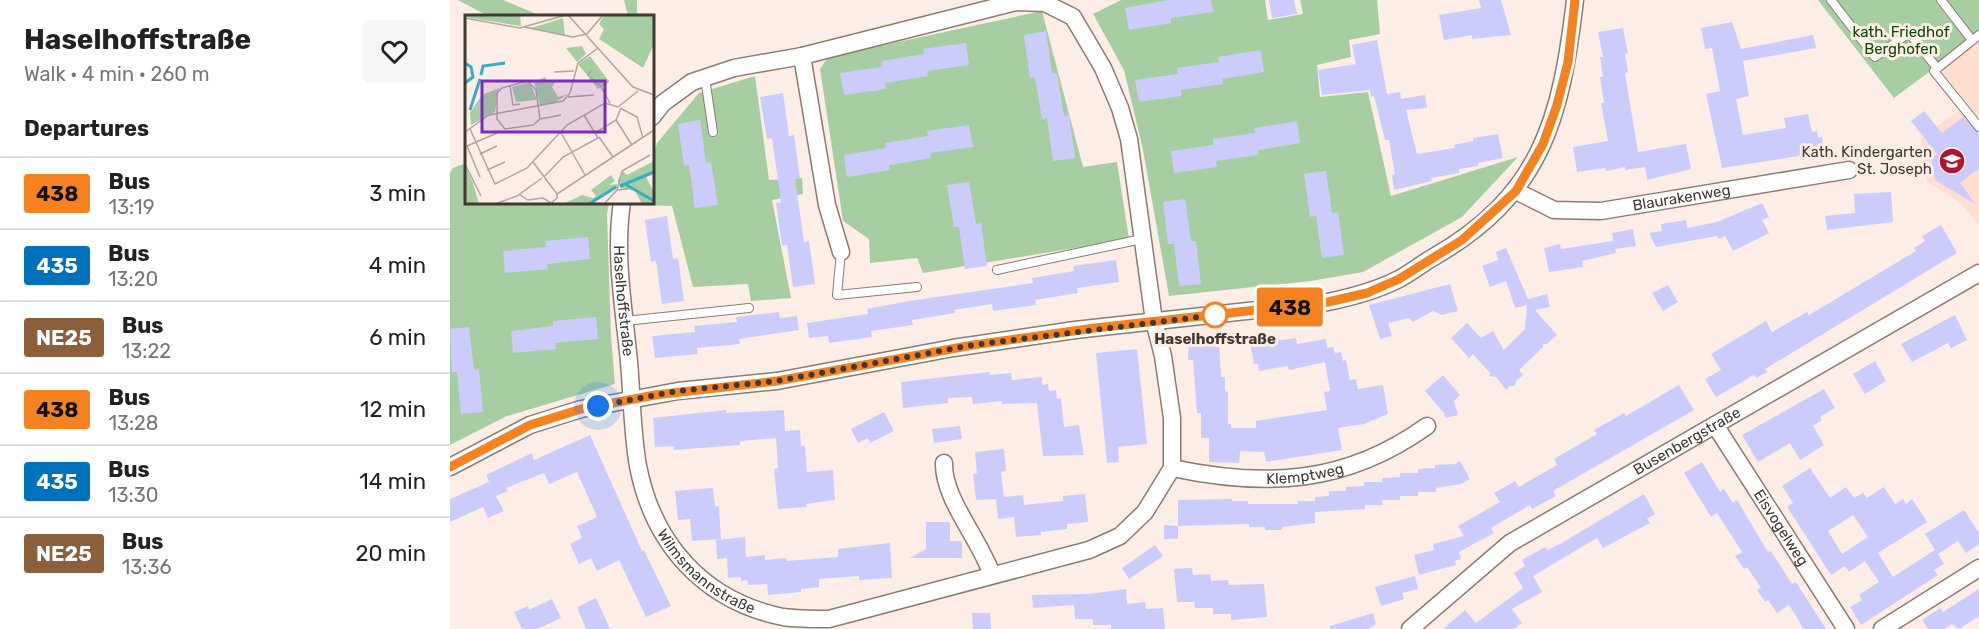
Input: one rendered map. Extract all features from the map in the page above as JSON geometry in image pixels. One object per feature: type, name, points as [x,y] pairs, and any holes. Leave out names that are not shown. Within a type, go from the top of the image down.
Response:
[{"type":"street","points":[[450,467],[530,425],[581,409],[633,399],[678,391],[777,381],[953,348],[1154,321],[1328,302],[1367,293],[1399,279],[1462,240],[1516,191],[1543,144],[1568,62],[1575,0]]},
{"type":"street","points":[[654,114],[663,103],[692,82],[734,68],[802,56],[1016,2],[1045,3],[1073,17],[1103,68],[1120,108],[1129,139],[1154,321],[1163,356],[1172,418],[1172,468]]},
{"type":"street","points":[[802,56],[827,205],[841,252]]},
{"type":"street","name":"Blaurakenweg","points":[[1516,191],[1554,210],[1601,211],[1849,171]]},
{"type":"street","name":"Haselhoffstraße","points":[[622,204],[619,262],[633,399]]},
{"type":"street","name":"Busenbergstraße","points":[[1415,627],[1510,543],[1979,273]]},
{"type":"street","name":"Wilmsmannstraße","points":[[633,399],[638,465],[647,502],[663,536],[708,586],[759,611],[786,617],[849,622],[992,575],[1089,550],[1120,536],[1143,516],[1172,468]]},
{"type":"street","name":"Eisvogelweg","points":[[1715,425],[1846,629]]},
{"type":"street","name":"Klemptweg","points":[[1172,468],[1238,480],[1270,481],[1304,476],[1368,460],[1403,443],[1427,426]]},
{"type":"street","points":[[944,464],[944,480],[986,556],[992,575]]},
{"type":"street","points":[[1882,629],[1979,568]]},
{"type":"lane","points":[[1832,0],[1875,57],[1909,33],[1937,68]]},
{"type":"lane","points":[[1941,0],[1976,37],[1934,71],[1979,127]]},
{"type":"lane","points":[[705,78],[713,132]]},
{"type":"lane","points":[[998,270],[1142,239]]},
{"type":"lane","points":[[841,252],[837,295],[917,287]]},
{"type":"lane","points":[[625,321],[749,308]]},
{"type":"shaded area","points":[[1979,42],[1979,118],[1941,70]]},
{"type":"shaded area","name":"Kath. Kindergarten St. Joseph","points":[[1960,110],[1979,131],[1979,224],[1958,201],[1927,182],[1920,134],[1926,140],[1939,130],[1936,127]]},
{"type":"green space","points":[[458,0],[503,0],[539,15],[486,15]]},
{"type":"green space","points":[[624,0],[637,0],[637,15],[628,15]]},
{"type":"green space","points":[[1121,0],[1265,0],[1268,20],[1303,14],[1300,0],[1377,0],[1380,34],[1349,40],[1351,57],[1317,65],[1320,97],[1368,92],[1391,196],[1518,157],[1462,217],[1363,272],[1311,281],[1169,296],[1143,150],[1124,70],[1093,14]]},
{"type":"green space","name":"kath. Friedhof Berghofen","points":[[1818,0],[1979,0],[1979,35],[1894,98]]},
{"type":"green space","points":[[1042,11],[1083,167],[1117,162],[1129,239],[923,273],[917,258],[870,263],[869,239],[843,221],[820,69],[828,57]]},
{"type":"green space","points":[[755,76],[769,180],[802,178],[803,194],[772,200],[791,298],[751,301],[748,284],[693,287],[672,206],[637,205],[654,204],[654,154],[657,143],[699,93]]},
{"type":"green space","points":[[465,163],[465,204],[609,204],[607,214],[611,336],[615,384],[507,416],[450,445],[450,173],[453,168]]},
{"type":"building","points":[[1168,0],[1211,0],[1213,12],[1171,18],[1171,23],[1129,30],[1125,8]]},
{"type":"building","points":[[1269,0],[1294,0],[1297,14],[1272,18]]},
{"type":"building","points":[[1479,0],[1501,0],[1511,35],[1472,39],[1472,35],[1444,40],[1439,15],[1481,8]]},
{"type":"building","points":[[1732,22],[1741,49],[1813,35],[1816,48],[1743,61],[1749,96],[1736,99],[1743,135],[1786,128],[1784,118],[1808,114],[1812,132],[1817,131],[1818,138],[1822,137],[1824,152],[1722,168],[1706,94],[1720,91],[1712,48],[1705,49],[1701,28]]},
{"type":"building","points":[[1623,28],[1628,53],[1625,54],[1628,72],[1625,73],[1638,152],[1686,144],[1691,169],[1647,180],[1645,167],[1625,170],[1625,167],[1606,171],[1605,168],[1577,172],[1573,147],[1608,141],[1601,103],[1604,103],[1600,57],[1603,57],[1598,32]]},
{"type":"building","points":[[1046,31],[1052,74],[1057,73],[1064,116],[1069,115],[1075,158],[1053,161],[1047,118],[1042,119],[1035,77],[1030,78],[1024,35]]},
{"type":"building","points":[[1377,40],[1387,94],[1400,92],[1401,99],[1425,95],[1427,108],[1406,110],[1417,154],[1455,148],[1454,145],[1473,141],[1473,138],[1498,134],[1503,158],[1478,163],[1478,166],[1459,169],[1459,173],[1431,178],[1432,181],[1394,190],[1392,175],[1395,174],[1389,140],[1385,140],[1374,96],[1371,97],[1370,90],[1322,95],[1318,70],[1356,64],[1352,45]]},
{"type":"building","points":[[966,43],[969,65],[927,71],[928,76],[885,83],[886,89],[844,95],[840,73],[882,67],[882,61],[924,54],[923,49]]},
{"type":"building","points":[[1261,50],[1264,72],[1222,79],[1223,84],[1181,90],[1181,96],[1139,102],[1135,80],[1178,74],[1177,68],[1219,62],[1218,57]]},
{"type":"building","points":[[783,93],[789,136],[794,135],[800,178],[795,179],[804,242],[809,241],[815,284],[793,287],[787,245],[782,246],[776,203],[781,202],[772,138],[767,139],[760,97]]},
{"type":"building","name":"Kath. Kindergarten St. Joseph","points":[[1924,111],[1942,133],[1963,117],[1979,133],[1979,168],[1960,183],[1975,204],[1935,180],[1931,158],[1937,154],[1911,121]]},
{"type":"building","points":[[700,120],[706,163],[711,162],[718,205],[695,208],[689,165],[684,166],[678,124]]},
{"type":"building","points":[[1297,121],[1300,143],[1258,150],[1258,155],[1216,161],[1217,167],[1174,173],[1171,151],[1213,145],[1213,139],[1255,133],[1254,128]]},
{"type":"building","points":[[969,125],[973,147],[930,153],[931,158],[889,165],[890,170],[847,177],[844,155],[886,148],[885,143],[928,136],[927,131]]},
{"type":"building","points":[[1326,171],[1332,213],[1338,212],[1344,255],[1322,258],[1316,216],[1310,217],[1304,174]]},
{"type":"building","points":[[969,182],[976,224],[981,223],[987,266],[965,269],[959,227],[954,227],[947,185]]},
{"type":"building","points":[[1891,192],[1893,222],[1827,230],[1825,216],[1855,213],[1854,194]]},
{"type":"building","points":[[1185,199],[1191,241],[1196,241],[1201,284],[1179,286],[1174,244],[1168,244],[1163,202]]},
{"type":"building","points":[[1762,203],[1769,217],[1762,220],[1769,233],[1733,251],[1725,236],[1719,239],[1717,236],[1656,247],[1649,233],[1662,231],[1661,224],[1686,220],[1687,228],[1717,222]]},
{"type":"building","points":[[667,216],[673,259],[678,258],[684,301],[662,304],[656,261],[651,262],[645,220]]},
{"type":"building","points":[[1941,225],[1957,253],[1765,369],[1767,372],[1756,378],[1754,375],[1716,397],[1705,379],[1721,370],[1711,354],[1766,321],[1772,332],[1807,312],[1809,315],[1916,251],[1914,248],[1925,241],[1922,236]]},
{"type":"building","points":[[1633,229],[1636,246],[1615,249],[1616,253],[1582,261],[1583,267],[1549,272],[1544,248],[1560,244],[1561,249],[1613,241],[1612,233]]},
{"type":"building","points":[[588,237],[590,259],[547,264],[548,269],[505,273],[503,251],[546,247],[545,241]]},
{"type":"building","points":[[1506,248],[1528,299],[1547,294],[1550,307],[1535,310],[1557,335],[1547,344],[1543,344],[1543,347],[1519,370],[1523,375],[1516,381],[1515,386],[1510,386],[1506,390],[1496,377],[1489,376],[1490,373],[1473,354],[1469,358],[1451,338],[1467,323],[1481,338],[1493,331],[1504,350],[1525,329],[1527,305],[1515,308],[1506,281],[1490,287],[1482,266],[1498,260],[1496,252]]},
{"type":"building","points":[[1116,260],[1119,282],[1077,288],[1078,293],[1035,300],[1036,305],[993,311],[992,304],[954,310],[955,313],[912,320],[913,325],[871,331],[872,337],[829,343],[828,336],[809,338],[807,323],[868,314],[867,309],[909,301],[1033,283],[1032,278],[1074,271],[1073,266]]},
{"type":"building","points":[[1450,284],[1458,311],[1442,315],[1433,311],[1413,322],[1409,318],[1388,323],[1392,336],[1380,339],[1369,305]]},
{"type":"building","points":[[1668,285],[1678,302],[1663,311],[1652,293]]},
{"type":"building","points":[[779,312],[780,318],[797,316],[799,330],[739,339],[740,344],[697,348],[698,354],[655,358],[652,336],[695,332],[694,326],[737,322],[736,317]]},
{"type":"building","points":[[1955,315],[1967,340],[1951,348],[1948,343],[1912,362],[1901,344]]},
{"type":"building","points":[[596,317],[598,339],[555,343],[556,349],[513,353],[511,331],[553,326],[553,321]]},
{"type":"building","points":[[469,327],[474,370],[479,369],[483,412],[461,414],[457,372],[452,372],[450,329]]},
{"type":"building","points":[[1273,338],[1274,341],[1296,338],[1297,344],[1326,339],[1327,348],[1333,347],[1335,353],[1341,352],[1343,361],[1346,360],[1350,380],[1356,379],[1358,389],[1383,385],[1388,414],[1364,424],[1338,428],[1342,450],[1266,462],[1264,452],[1240,451],[1239,463],[1209,462],[1209,438],[1201,438],[1201,413],[1197,413],[1193,360],[1188,360],[1189,340],[1219,341],[1221,377],[1225,377],[1225,391],[1228,392],[1228,424],[1231,424],[1231,428],[1256,428],[1256,421],[1327,410],[1324,392],[1330,391],[1325,362],[1289,370],[1288,366],[1259,371],[1258,364],[1254,364],[1250,342]]},
{"type":"building","points":[[1137,349],[1147,444],[1118,447],[1119,462],[1107,463],[1096,353]]},
{"type":"building","points":[[1875,361],[1886,381],[1865,394],[1853,374]]},
{"type":"building","points":[[989,372],[990,375],[1011,373],[1012,380],[1042,377],[1042,385],[1048,384],[1049,391],[1056,390],[1057,399],[1061,398],[1064,427],[1079,425],[1084,455],[1043,456],[1037,403],[1002,404],[1002,401],[973,404],[972,397],[948,398],[948,403],[903,408],[901,382]]},
{"type":"building","points":[[1443,375],[1460,395],[1454,401],[1458,415],[1445,418],[1444,413],[1425,391]]},
{"type":"building","points":[[1679,385],[1694,410],[1553,491],[1556,496],[1532,509],[1530,505],[1491,528],[1494,533],[1459,552],[1461,559],[1455,561],[1456,565],[1419,575],[1414,555],[1434,550],[1433,544],[1464,536],[1458,526],[1500,502],[1494,493],[1515,481],[1519,487],[1557,465],[1554,459],[1597,434],[1594,430],[1624,413],[1626,416]]},
{"type":"building","points":[[1824,389],[1835,408],[1820,417],[1822,420],[1813,426],[1824,445],[1800,460],[1790,443],[1758,462],[1742,435]]},
{"type":"building","points":[[726,410],[726,413],[784,410],[785,431],[800,430],[801,446],[805,446],[807,472],[833,470],[835,500],[806,504],[807,507],[778,509],[774,469],[778,468],[776,438],[740,441],[740,445],[674,450],[674,446],[655,447],[653,418]]},
{"type":"building","points":[[884,412],[894,431],[870,443],[868,438],[858,443],[851,429]]},
{"type":"building","points":[[960,426],[962,439],[934,443],[932,429]]},
{"type":"building","points":[[590,435],[642,551],[644,550],[671,606],[646,617],[619,560],[597,571],[591,558],[579,564],[570,544],[582,538],[577,526],[597,517],[577,472],[549,484],[544,473],[506,488],[508,491],[496,496],[504,511],[488,518],[483,507],[450,522],[450,499],[489,482],[486,475],[532,453],[534,460]]},
{"type":"building","points":[[1004,449],[1006,471],[1001,472],[1004,497],[1023,495],[1024,505],[1063,501],[1063,496],[1085,494],[1088,522],[1067,524],[1067,529],[1041,532],[1041,535],[1016,537],[1014,517],[998,519],[996,499],[976,500],[973,474],[977,473],[975,452]]},
{"type":"building","points":[[1460,461],[1470,479],[1461,484],[1436,488],[1436,492],[1418,492],[1418,496],[1400,496],[1400,500],[1382,500],[1383,505],[1365,505],[1365,509],[1315,512],[1315,523],[1282,527],[1282,530],[1265,530],[1265,527],[1249,527],[1249,524],[1178,526],[1178,500],[1232,499],[1232,501],[1248,501],[1248,504],[1298,504],[1298,501],[1315,501],[1315,497],[1329,496],[1329,491],[1346,491],[1346,487],[1364,486],[1364,482],[1382,482],[1382,478],[1400,477],[1400,473],[1418,473],[1418,469],[1435,468],[1435,465],[1455,464]]},
{"type":"building","points":[[1702,462],[1720,492],[1724,489],[1733,503],[1737,500],[1768,552],[1771,551],[1792,584],[1796,582],[1826,629],[1804,629],[1789,605],[1777,613],[1768,600],[1765,602],[1757,590],[1761,588],[1747,567],[1744,569],[1735,556],[1742,552],[1717,513],[1711,517],[1684,473]]},
{"type":"building","points":[[1810,468],[1830,498],[1846,487],[1854,498],[1863,493],[1867,498],[1884,487],[1895,504],[1903,499],[1906,504],[1912,499],[1927,522],[1878,553],[1893,577],[1935,550],[1925,534],[1964,510],[1979,533],[1979,544],[1966,553],[1958,541],[1938,554],[1944,564],[1934,570],[1938,575],[1861,625],[1850,607],[1862,600],[1859,595],[1879,582],[1865,561],[1849,572],[1845,566],[1831,575],[1787,507],[1793,503],[1782,486]],"holes":[[[1853,515],[1868,537],[1842,554],[1828,531]]]},
{"type":"building","points":[[713,488],[715,506],[719,506],[721,539],[692,541],[690,519],[678,520],[675,491]]},
{"type":"building","points":[[1644,494],[1655,514],[1647,519],[1650,523],[1603,548],[1597,538],[1533,576],[1542,592],[1512,609],[1522,623],[1513,629],[1443,629],[1465,610],[1476,623],[1523,588],[1514,573],[1525,566],[1522,560],[1545,547],[1547,550],[1560,544]]},
{"type":"building","points":[[926,522],[950,522],[950,541],[962,541],[962,558],[910,558],[926,549]]},
{"type":"building","points":[[1164,525],[1178,526],[1178,539],[1164,539]]},
{"type":"building","points":[[745,537],[746,557],[765,555],[765,560],[786,558],[787,561],[838,557],[838,549],[890,543],[892,578],[859,580],[859,576],[819,579],[819,587],[801,589],[801,592],[768,595],[767,584],[748,585],[747,580],[741,581],[741,577],[728,578],[727,558],[717,559],[716,540]]},
{"type":"building","points":[[1155,545],[1163,556],[1129,579],[1122,568]]},
{"type":"building","points":[[1192,568],[1193,575],[1210,574],[1211,581],[1228,580],[1229,585],[1264,584],[1267,617],[1231,620],[1231,614],[1213,614],[1213,608],[1195,608],[1194,602],[1177,602],[1174,569]]},
{"type":"building","points":[[1415,576],[1418,589],[1402,593],[1404,599],[1381,606],[1375,587]]},
{"type":"building","points":[[1126,589],[1127,604],[1145,602],[1146,609],[1163,608],[1165,629],[1111,629],[1111,625],[1093,625],[1093,619],[1075,619],[1074,605],[1033,608],[1032,595],[1089,594]]},
{"type":"building","points":[[1979,589],[1979,616],[1959,629],[1952,624],[1944,629],[1928,629],[1922,620],[1940,608],[1943,612]]},
{"type":"building","points":[[596,598],[610,629],[586,629],[577,607]]},
{"type":"building","points":[[552,599],[561,618],[537,629],[522,629],[514,612],[528,606],[529,610]]},
{"type":"building","points":[[972,613],[990,613],[991,629],[973,629]]},
{"type":"building","points":[[1373,613],[1376,624],[1368,629],[1330,629],[1330,626]]},
{"type":"bus line","name":"438","points":[[450,467],[530,425],[581,409],[678,391],[777,381],[973,345],[1095,328],[1286,308],[1367,293],[1399,279],[1462,240],[1516,191],[1543,144],[1557,105],[1568,62],[1575,0]]},
{"type":"place","name":"Kath. Kindergarten St. Joseph","points":[[1952,161]]},
{"type":"place","name":"Haselhoffstraße","points":[[1215,315]]},
{"type":"route","points":[[598,406],[678,391],[777,381],[973,345],[1075,330],[1215,315]]}]
